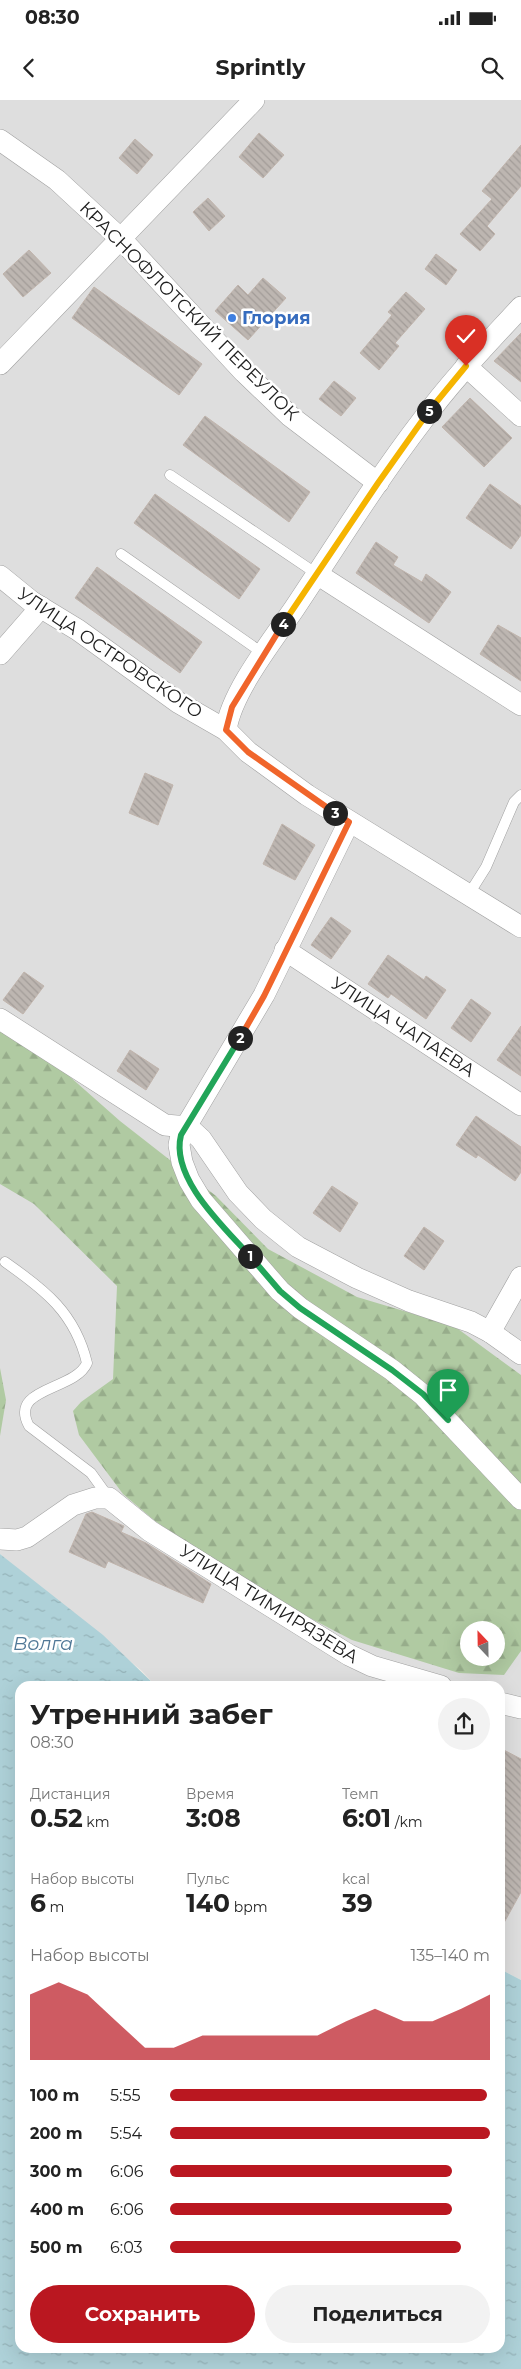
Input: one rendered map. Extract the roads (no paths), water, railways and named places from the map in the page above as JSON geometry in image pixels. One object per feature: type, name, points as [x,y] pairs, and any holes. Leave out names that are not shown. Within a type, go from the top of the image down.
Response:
[{"type":"street","points":[[0,364],[122,240],[254,100]]},
{"type":"street","name":"КРАСНОФЛОТСКИЙ ПЕРЕУЛОК","points":[[0,140],[57,180],[122,240],[244,372],[290,416],[378,483]]},
{"type":"street","points":[[226,730],[232,707],[264,654],[378,483],[422,420],[466,366],[521,307]]},
{"type":"street","points":[[466,366],[521,416]]},
{"type":"street","points":[[317,574],[521,705]]},
{"type":"street","name":"УЛИЦА ОСТРОВСКОГО","points":[[0,576],[41,608],[78,630],[179,703],[226,730],[248,752],[349,822],[521,927]]},
{"type":"street","points":[[0,654],[41,608]]},
{"type":"street","points":[[349,822],[264,996],[188,1127],[181,1135],[179,1145],[182,1162],[189,1180],[201,1200],[264,1273],[300,1308],[392,1370],[423,1394],[521,1499]]},
{"type":"street","name":"УЛИЦА ЧАПАЕВА","points":[[285,950],[521,1105]]},
{"type":"street","points":[[0,1019],[165,1125],[188,1127],[201,1139],[238,1192],[263,1219],[298,1247],[357,1278],[409,1300],[471,1322],[490,1332],[521,1354]]},
{"type":"street","points":[[490,1332],[521,1277]]},
{"type":"street","points":[[0,1539],[17,1540],[27,1537],[73,1505],[95,1498],[109,1498]]},
{"type":"street","name":"УЛИЦА ТИМИРЯЗЕВА","points":[[109,1498],[150,1531],[349,1655],[372,1666],[424,1681]]},
{"type":"street","points":[[505,1704],[521,1708]]},
{"type":"lane","points":[[170,475],[317,574]]},
{"type":"lane","points":[[121,554],[264,654]]},
{"type":"lane","points":[[469,894],[486,866],[514,802],[521,795]]},
{"type":"lane","points":[[5,1262],[51,1296],[64,1311],[82,1346],[87,1363],[83,1372],[72,1380],[30,1399],[25,1406],[24,1416],[29,1426],[91,1472],[109,1498]]},
{"type":"water","name":"Волга","points":[[0,1554],[103,1635],[151,1681],[15,1681],[15,2353],[505,2353],[505,1972],[521,1980],[521,2369],[0,2369]]},
{"type":"place","name":"Глория","points":[[232,318]]}]
